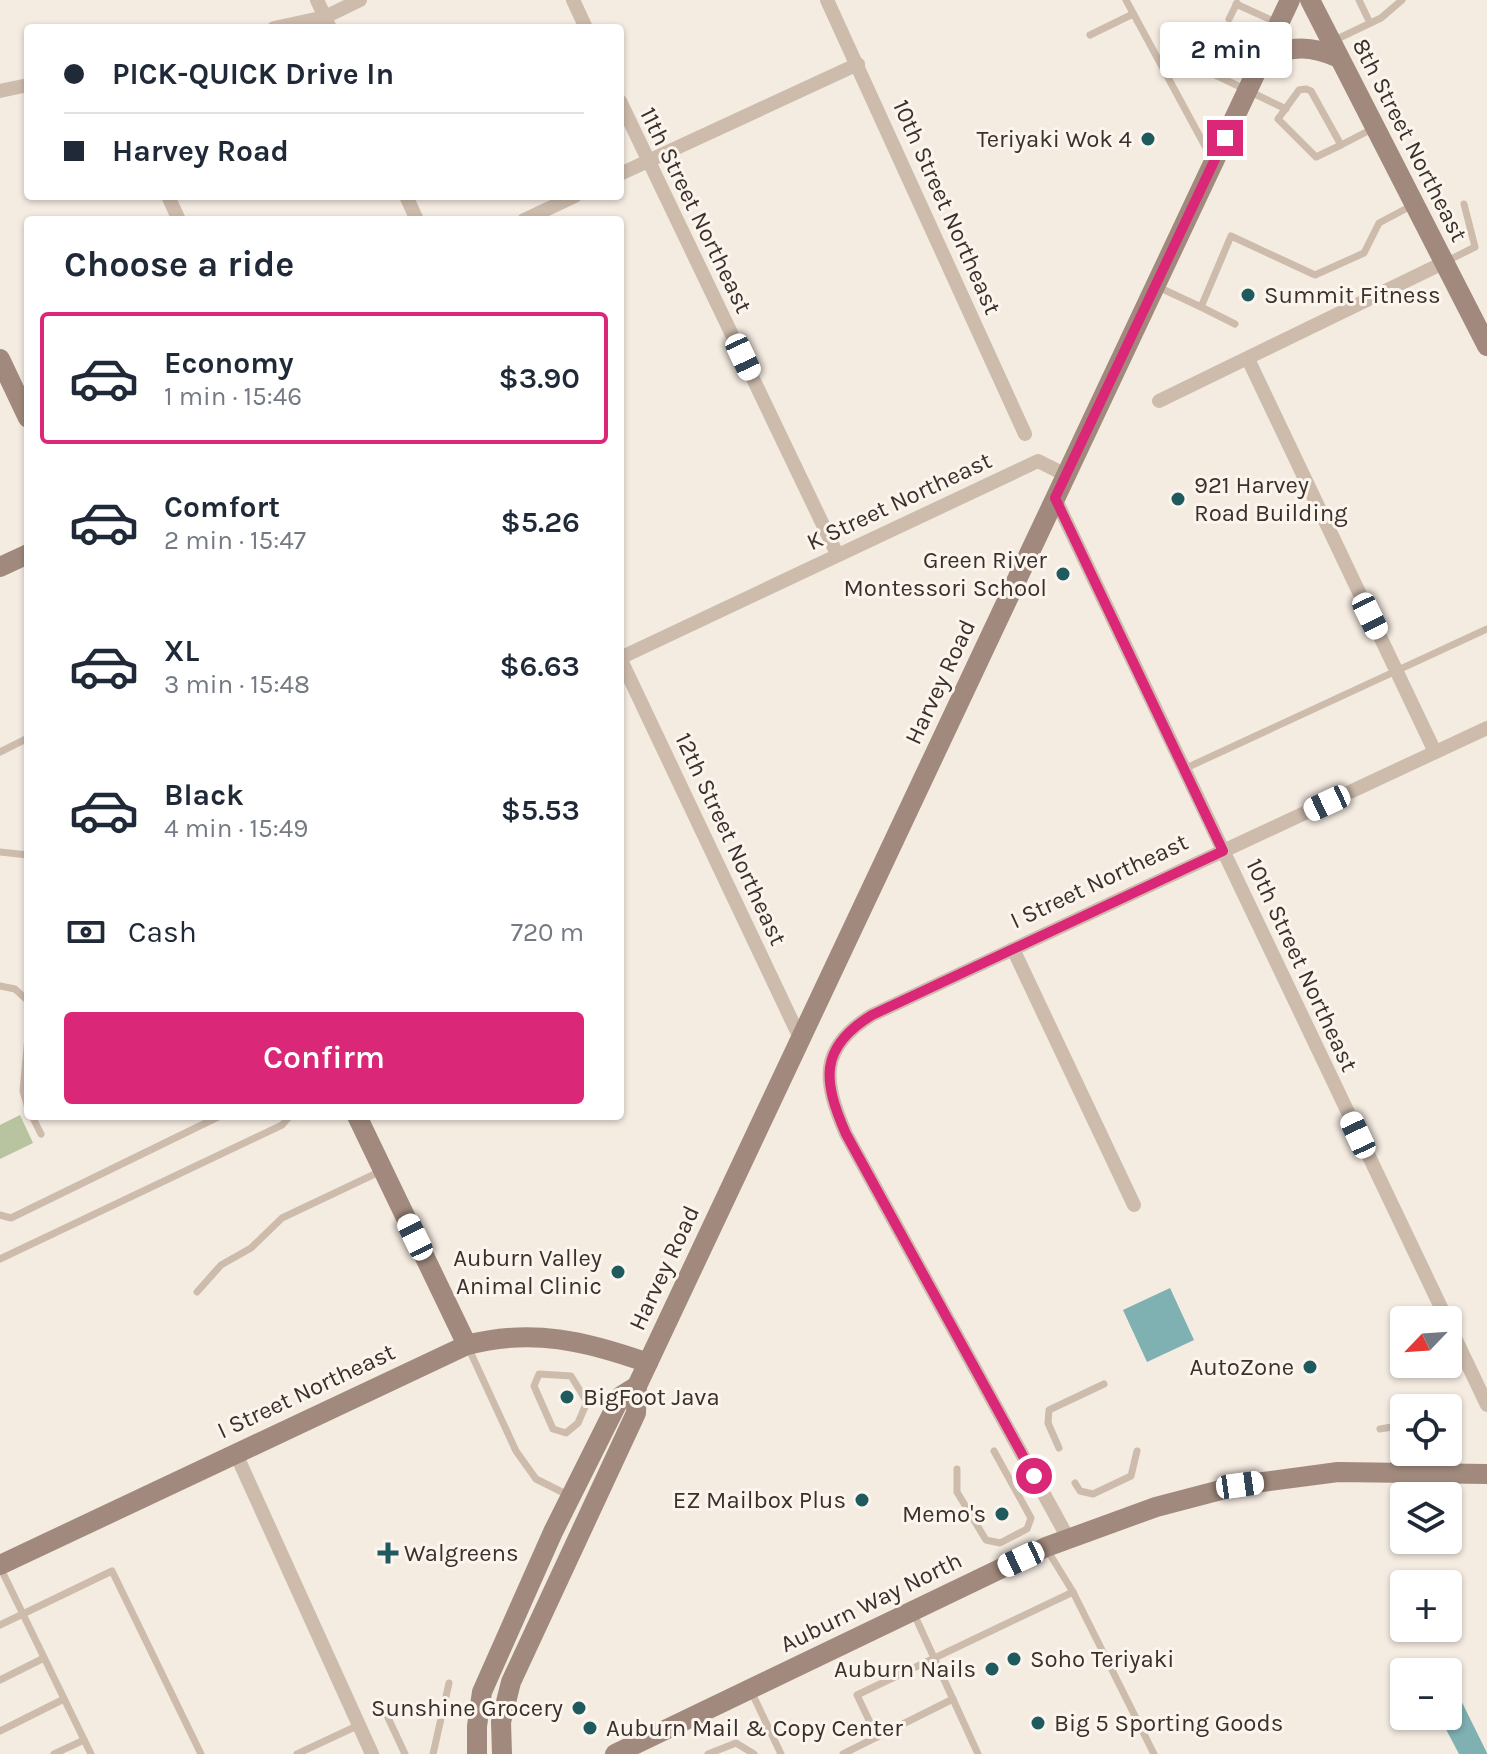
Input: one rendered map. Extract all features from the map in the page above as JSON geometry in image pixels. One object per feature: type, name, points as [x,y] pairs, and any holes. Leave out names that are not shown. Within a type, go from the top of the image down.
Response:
[{"type":"main road","name":"Harvey Road","points":[[502,1754],[503,1704],[636,1413],[637,1386],[1290,0]]},
{"type":"main road","name":"8th Street Northeast","points":[[1310,0],[1443,263],[1485,337]]},
{"type":"main road","points":[[1264,57],[1296,47],[1335,50]]},
{"type":"main road","points":[[1,364],[24,410]]},
{"type":"main road","points":[[0,567],[24,556]]},
{"type":"main road","points":[[359,1120],[467,1345]]},
{"type":"main road","name":"I Street Northeast","points":[[0,1566],[467,1345],[511,1336],[560,1337],[648,1363]]},
{"type":"main road","name":"Harvey Road","points":[[477,1754],[482,1692],[553,1532],[621,1396],[637,1386]]},
{"type":"main road","name":"Auburn Way North","points":[[615,1754],[1046,1547],[1156,1507],[1240,1485],[1338,1472],[1487,1474]]},
{"type":"main road","points":[[546,1605],[536,1598],[556,1552],[553,1532]]},
{"type":"street","points":[[317,0],[327,22],[360,0]]},
{"type":"street","points":[[573,0],[584,24]]},
{"type":"street","name":"10th Street Northeast","points":[[827,0],[1025,434]]},
{"type":"street","points":[[624,172],[858,64]]},
{"type":"street","points":[[0,91],[24,86]]},
{"type":"street","name":"11th Street Northeast","points":[[624,110],[837,554]]},
{"type":"street","points":[[532,216],[566,200]]},
{"type":"street","points":[[1159,401],[1443,263]]},
{"type":"street","points":[[1248,359],[1435,752]]},
{"type":"street","name":"K Street Northeast","points":[[624,656],[1038,461],[1066,475]]},
{"type":"street","name":"10th Street Northeast","points":[[1055,498],[1439,1306]]},
{"type":"street","name":"12th Street Northeast","points":[[624,666],[801,1040]]},
{"type":"street","name":"I Street Northeast","points":[[1068,1538],[846,1134],[828,1073],[840,1039],[863,1021],[1487,728]]},
{"type":"street","points":[[1013,949],[1134,1205]]},
{"type":"street","name":"10th Street Northeast","points":[[1462,1353],[1487,1405]]},
{"type":"street","points":[[236,1454],[372,1754]]},
{"type":"lane","points":[[1126,0],[1214,162]]},
{"type":"lane","points":[[1359,0],[1370,23]]},
{"type":"lane","points":[[1335,50],[1402,0]]},
{"type":"lane","points":[[1229,19],[1237,2],[1280,24]]},
{"type":"lane","points":[[1090,35],[1133,14]]},
{"type":"lane","points":[[1218,42],[1205,70],[1286,109]]},
{"type":"lane","points":[[1341,145],[1311,91],[1299,90],[1278,119],[1316,157],[1341,145],[1374,128]]},
{"type":"lane","points":[[1443,263],[1475,247],[1464,204]]},
{"type":"lane","points":[[1201,307],[1231,236],[1315,275],[1364,253],[1379,223],[1413,205]]},
{"type":"lane","points":[[1156,286],[1235,324]]},
{"type":"lane","points":[[1184,769],[1487,629]]},
{"type":"lane","points":[[0,752],[24,740]]},
{"type":"lane","points":[[0,852],[24,855]]},
{"type":"lane","points":[[0,986],[15,989],[24,997]]},
{"type":"lane","points":[[34,1120],[41,1134]]},
{"type":"lane","points":[[0,1215],[11,1218],[212,1120]]},
{"type":"lane","points":[[0,1259],[282,1125],[286,1120]]},
{"type":"lane","points":[[197,1292],[221,1265],[251,1248],[282,1218],[383,1171]]},
{"type":"lane","points":[[467,1345],[516,1451],[536,1479],[571,1496]]},
{"type":"lane","points":[[539,1374],[571,1376],[587,1402],[578,1423],[566,1433],[553,1429],[541,1404],[534,1386],[539,1374]]},
{"type":"lane","points":[[1059,1448],[1048,1423],[1049,1410],[1104,1384]]},
{"type":"lane","points":[[1380,1429],[1390,1427]]},
{"type":"lane","points":[[957,1469],[956,1487],[964,1504],[986,1540],[1000,1543],[1027,1529],[1031,1518],[994,1451]]},
{"type":"lane","points":[[1075,1483],[1080,1491],[1093,1494],[1131,1476],[1137,1451]]},
{"type":"lane","points":[[1046,1547],[1073,1592],[1154,1754]]},
{"type":"lane","points":[[0,1566],[91,1754]]},
{"type":"lane","points":[[0,1625],[112,1571],[201,1754]]},
{"type":"lane","points":[[877,1737],[857,1695],[1073,1592]]},
{"type":"lane","points":[[912,1611],[978,1754]]},
{"type":"lane","points":[[0,1680],[44,1658]]},
{"type":"lane","points":[[433,1754],[449,1683]]},
{"type":"lane","points":[[750,1689],[781,1754]]},
{"type":"lane","points":[[0,1731],[64,1699]]},
{"type":"lane","points":[[843,1754],[953,1699]]},
{"type":"lane","points":[[383,1707],[405,1754]]},
{"type":"lane","points":[[297,1754],[359,1725]]},
{"type":"lane","points":[[54,1754],[84,1740]]},
{"type":"lane","points":[[708,1754],[736,1743],[754,1754]]},
{"type":"green space","points":[[20,1115],[33,1143],[0,1159],[0,1125]]},
{"type":"water","points":[[1170,1288],[1194,1340],[1147,1362],[1123,1310]]},
{"type":"water","points":[[1462,1703],[1487,1754],[1459,1754],[1446,1730],[1462,1730]]},
{"type":"place","name":"Teriyaki Wok 4","points":[[1148,139]]},
{"type":"place","name":"Summit Fitness","points":[[1248,295]]},
{"type":"place","name":"921 Harvey Road Building","points":[[1178,499]]},
{"type":"place","name":"Green River Montessori School","points":[[1063,574]]},
{"type":"place","name":"Auburn Valley Animal Clinic","points":[[618,1272]]},
{"type":"place","name":"AutoZone","points":[[1310,1367]]},
{"type":"place","name":"BigFoot Java","points":[[567,1397]]},
{"type":"place","name":"EZ Mailbox Plus","points":[[862,1500]]},
{"type":"place","name":"Memo's","points":[[1002,1514]]},
{"type":"place","name":"Walgreens","points":[[388,1553]]},
{"type":"place","name":"Soho Teriyaki","points":[[1014,1659]]},
{"type":"place","name":"Auburn Nails","points":[[992,1669]]},
{"type":"place","name":"Sunshine Grocery","points":[[579,1708]]},
{"type":"place","name":"Big 5 Sporting Goods","points":[[1038,1723]]},
{"type":"place","name":"Auburn Mail & Copy Center","points":[[590,1728]]},
{"type":"route","points":[[1034,1476],[846,1134],[836,1110],[828,1073],[840,1039],[872,1015],[1223,851],[1055,498],[1225,138]]}]
